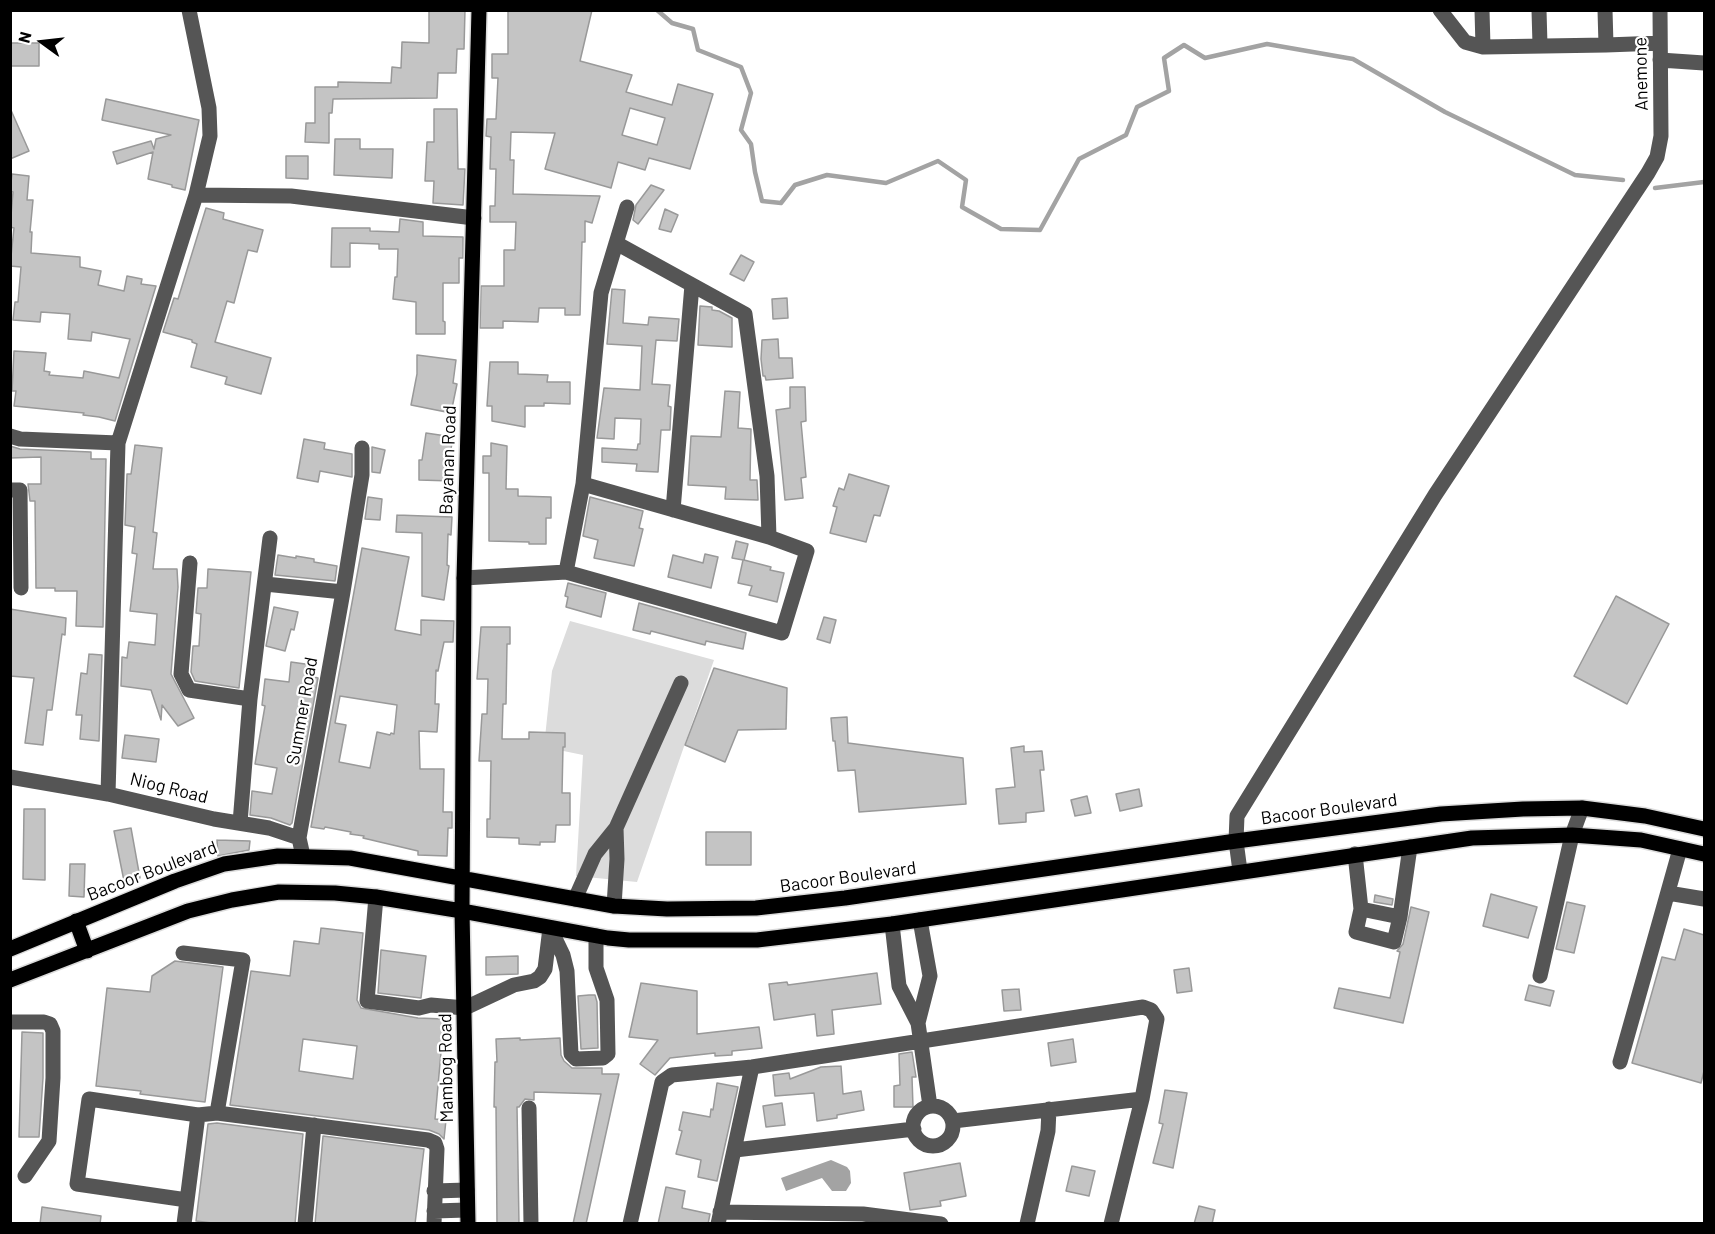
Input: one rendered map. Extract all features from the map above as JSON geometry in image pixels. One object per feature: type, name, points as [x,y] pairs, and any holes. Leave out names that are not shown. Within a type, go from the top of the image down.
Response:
[{"type":"main road","name":"Bayanan Road","points":[[462,911],[464,578],[479,10]]},
{"type":"main road","name":"Bacoor Boulevard","points":[[10,949],[175,881],[224,864],[278,856],[350,858],[614,906],[696,909],[756,908],[1442,814],[1582,808],[1645,816],[1704,829]]},
{"type":"main road","points":[[10,980],[188,911],[247,896],[302,891],[376,897],[628,940],[757,940],[892,924],[1472,838],[1572,834],[1641,840],[1704,854]]},
{"type":"main road","name":"Mambog Road","points":[[462,911],[468,1217]]},
{"type":"main road","points":[[76,921],[87,951]]},
{"type":"street","points":[[1440,10],[1465,42],[1483,47],[1660,43]]},
{"type":"street","points":[[1482,10],[1483,47]]},
{"type":"street","points":[[1539,10],[1540,45]]},
{"type":"street","points":[[1605,10],[1606,45]]},
{"type":"street","name":"Anemone","points":[[1240,871],[1236,841],[1237,816],[1436,495],[1657,157],[1661,136],[1660,10]]},
{"type":"street","points":[[108,794],[118,443],[196,195],[210,136],[210,108],[191,11]]},
{"type":"street","points":[[1660,60],[1704,63]]},
{"type":"street","points":[[196,195],[291,196],[474,218]]},
{"type":"street","points":[[566,572],[583,484],[601,293],[627,207]]},
{"type":"street","points":[[616,243],[745,315],[767,476],[769,537]]},
{"type":"street","points":[[673,510],[692,285]]},
{"type":"street","points":[[10,436],[20,439],[118,443]]},
{"type":"street","name":"Summer Road","points":[[299,838],[362,475],[362,448]]},
{"type":"street","points":[[464,578],[566,572],[782,633],[807,551],[769,537],[583,484]]},
{"type":"street","points":[[15,490],[15,545],[21,588]]},
{"type":"street","points":[[240,823],[250,699],[270,538]]},
{"type":"street","points":[[190,563],[181,674],[189,690],[250,699]]},
{"type":"street","points":[[265,584],[343,592]]},
{"type":"street","points":[[575,899],[595,854],[616,828],[681,682]]},
{"type":"street","name":"Niog Road","points":[[10,777],[108,794],[214,819],[269,828],[299,838]]},
{"type":"street","points":[[1540,976],[1572,834],[1582,808]]},
{"type":"street","points":[[614,906],[616,828]]},
{"type":"street","points":[[299,838],[303,856]]},
{"type":"street","points":[[1355,854],[1361,909],[1356,932],[1394,942],[1410,847]]},
{"type":"street","points":[[1620,1062],[1680,849]]},
{"type":"street","points":[[1668,893],[1704,899]]},
{"type":"street","points":[[376,897],[366,1001],[419,1008],[431,1005],[465,1008],[514,985],[534,981],[545,969],[550,928]]},
{"type":"street","points":[[1361,909],[1400,917]]},
{"type":"street","points":[[920,920],[930,976],[918,1023],[930,1106]]},
{"type":"street","points":[[892,924],[899,986],[918,1023]]},
{"type":"street","points":[[550,928],[567,971],[571,1054],[576,1059],[603,1058],[608,1054],[607,1000],[596,968],[596,936]]},
{"type":"street","points":[[183,953],[243,960],[217,1113]]},
{"type":"street","points":[[630,1224],[662,1082],[672,1075],[920,1042],[1143,1007],[1151,1010],[1157,1019],[1142,1099],[1111,1224]]},
{"type":"street","points":[[10,1022],[44,1022],[50,1024],[53,1031],[49,1141],[25,1176]]},
{"type":"street","points":[[752,1066],[719,1218],[863,1219],[941,1224]]},
{"type":"street","points":[[953,1121],[1142,1099]]},
{"type":"street","points":[[187,1200],[77,1184],[89,1100],[198,1114],[217,1113],[428,1140],[435,1143],[437,1149],[434,1217],[468,1217]]},
{"type":"street","points":[[930,1106],[942,1107],[951,1115],[953,1121],[952,1133],[938,1145],[925,1144],[916,1135],[914,1129],[919,1112],[930,1106]]},
{"type":"street","points":[[529,1108],[531,1224]]},
{"type":"street","points":[[1027,1224],[1048,1131],[1049,1109]]},
{"type":"street","points":[[184,1224],[198,1114]]},
{"type":"street","points":[[305,1224],[314,1125]]},
{"type":"street","points":[[735,1150],[914,1129]]},
{"type":"street","points":[[434,1191],[467,1190]]},
{"type":"shaded area","points":[[570,621],[714,660],[637,882],[576,876],[583,755],[544,747],[552,671]]},
{"type":"shaded area","points":[[831,1160],[847,1167],[850,1171],[851,1183],[846,1191],[832,1191],[822,1178],[786,1191],[781,1178]]},
{"type":"building","points":[[429,10],[465,10],[464,49],[457,49],[456,73],[438,73],[437,98],[333,99],[332,113],[329,113],[329,143],[305,142],[306,123],[315,123],[315,87],[338,87],[338,82],[391,83],[392,67],[401,68],[402,42],[429,43]]},
{"type":"building","points":[[508,10],[592,10],[580,61],[632,75],[626,92],[672,105],[678,84],[713,94],[690,169],[649,158],[645,170],[618,162],[611,188],[545,169],[555,133],[511,132],[510,160],[514,160],[513,194],[600,196],[592,223],[585,221],[585,242],[582,242],[580,315],[565,315],[565,308],[539,308],[538,322],[503,321],[503,328],[480,328],[481,286],[504,286],[504,250],[515,250],[516,222],[490,222],[490,206],[495,206],[496,169],[490,169],[491,137],[486,136],[487,119],[496,119],[498,78],[492,78],[492,54],[508,54]],"holes":[[[630,108],[665,118],[657,145],[622,135]]]},
{"type":"building","points":[[10,43],[39,43],[39,66],[10,66]]},
{"type":"building","points":[[106,99],[199,120],[185,190],[148,179],[153,152],[117,164],[113,152],[151,141],[154,149],[156,139],[171,135],[102,120]]},
{"type":"building","points":[[10,108],[29,151],[10,159]]},
{"type":"building","points":[[434,109],[457,109],[458,169],[465,169],[463,205],[433,203],[434,181],[425,181],[427,142],[434,142]]},
{"type":"building","points":[[335,139],[360,139],[360,149],[393,149],[392,178],[334,175]]},
{"type":"building","points":[[286,156],[308,156],[308,179],[286,178]]},
{"type":"building","points":[[12,174],[29,176],[27,200],[33,200],[31,253],[80,257],[80,267],[101,271],[98,285],[124,291],[127,276],[142,279],[141,284],[156,286],[115,421],[83,415],[84,413],[14,406],[16,391],[12,391],[14,351],[46,353],[44,371],[50,372],[49,375],[83,378],[84,371],[119,378],[130,339],[92,332],[91,341],[68,339],[70,314],[41,312],[40,322],[13,320],[15,302],[18,302],[21,267],[10,266],[14,228],[10,227]]},
{"type":"building","points":[[651,185],[664,190],[638,224],[633,220],[636,205]]},
{"type":"building","points":[[206,208],[224,213],[223,219],[263,230],[257,252],[248,250],[234,303],[227,301],[215,342],[271,358],[261,394],[225,384],[227,377],[191,367],[197,344],[192,340],[163,332],[174,298],[178,299]]},
{"type":"building","points":[[665,209],[678,215],[671,232],[659,229]]},
{"type":"building","points":[[400,219],[423,222],[423,236],[463,237],[463,258],[459,258],[459,283],[443,283],[445,334],[416,334],[416,302],[393,299],[398,249],[379,249],[379,244],[350,243],[350,267],[331,267],[332,228],[370,228],[370,231],[399,232]]},
{"type":"building","points":[[741,255],[754,262],[744,281],[730,274]]},
{"type":"building","points":[[612,289],[625,290],[623,323],[648,325],[649,317],[679,319],[677,341],[656,340],[652,384],[670,385],[668,406],[671,407],[670,430],[661,430],[658,472],[636,471],[637,464],[602,462],[602,448],[637,450],[640,444],[641,419],[615,418],[614,439],[597,438],[604,388],[640,390],[642,346],[607,344]]},
{"type":"building","points":[[787,298],[788,318],[773,319],[772,299]]},
{"type":"building","points":[[700,306],[712,307],[712,310],[732,318],[732,347],[698,345]]},
{"type":"building","points":[[778,339],[779,358],[792,358],[793,378],[766,380],[763,376],[761,359],[762,340]]},
{"type":"building","points":[[417,355],[456,360],[453,383],[457,384],[451,413],[411,405],[417,374]]},
{"type":"building","points":[[490,362],[518,362],[518,374],[548,375],[547,382],[570,382],[570,404],[544,403],[544,406],[525,406],[525,427],[492,421],[492,406],[487,406]]},
{"type":"building","points":[[790,387],[805,387],[806,421],[801,422],[806,477],[801,478],[803,498],[785,500],[776,410],[790,408]]},
{"type":"building","points":[[725,391],[740,392],[738,428],[751,429],[750,480],[757,480],[758,500],[725,499],[726,487],[688,485],[691,436],[721,437]]},
{"type":"building","points":[[426,433],[453,437],[449,461],[453,461],[452,481],[419,480],[419,460],[422,460]]},
{"type":"building","points":[[304,439],[325,443],[324,449],[352,454],[352,477],[320,471],[318,482],[297,478]]},
{"type":"building","points":[[491,443],[507,446],[506,489],[518,489],[518,496],[551,497],[551,518],[546,518],[546,544],[489,541],[489,473],[483,473],[483,456],[491,456]]},
{"type":"building","points":[[135,445],[162,448],[153,532],[157,533],[153,569],[177,569],[178,587],[171,674],[194,718],[178,726],[162,705],[161,720],[151,690],[121,686],[122,657],[127,658],[129,642],[155,645],[157,614],[130,611],[137,554],[132,553],[135,527],[125,525],[127,474],[131,474]]},
{"type":"building","points":[[10,446],[20,449],[91,452],[91,459],[106,459],[103,627],[76,626],[77,591],[36,588],[35,501],[30,501],[28,484],[41,484],[41,457],[10,458]]},
{"type":"building","points":[[372,447],[385,450],[380,473],[372,472]]},
{"type":"building","points":[[849,474],[889,486],[880,516],[874,515],[866,542],[830,533],[837,507],[833,506],[839,488],[844,490]]},
{"type":"building","points":[[368,497],[382,499],[380,520],[365,519]]},
{"type":"building","points":[[590,497],[643,511],[639,528],[643,529],[634,566],[594,558],[598,540],[583,536]]},
{"type":"building","points":[[397,515],[452,517],[451,535],[448,534],[447,565],[449,566],[444,600],[422,596],[422,533],[396,532]]},
{"type":"building","points":[[736,541],[748,544],[744,560],[784,573],[777,602],[749,595],[752,586],[738,583],[743,560],[732,558]]},
{"type":"building","points":[[362,548],[409,557],[395,630],[421,635],[421,620],[454,621],[453,642],[444,642],[438,671],[436,670],[435,704],[439,704],[437,732],[419,731],[420,769],[444,769],[443,812],[452,812],[452,828],[448,828],[447,856],[418,855],[418,851],[363,838],[364,836],[350,834],[351,832],[311,827]],"holes":[[[340,696],[397,705],[394,734],[377,732],[370,768],[339,762],[346,725],[335,723]]]},
{"type":"building","points":[[705,554],[718,557],[711,588],[668,577],[673,555],[703,563]]},
{"type":"building","points":[[278,555],[314,559],[314,562],[337,566],[335,581],[275,575]]},
{"type":"building","points":[[208,569],[251,572],[239,688],[195,681],[191,672],[193,646],[199,646],[201,614],[196,613],[198,588],[207,588]]},
{"type":"building","points":[[568,583],[606,593],[601,617],[566,607],[568,597],[565,596]]},
{"type":"building","points":[[1616,596],[1669,624],[1627,704],[1574,676]]},
{"type":"building","points":[[639,603],[746,633],[743,649],[706,641],[705,645],[651,631],[650,634],[633,630]]},
{"type":"building","points":[[274,607],[298,612],[294,630],[291,629],[285,651],[266,646]]},
{"type":"building","points":[[10,609],[66,618],[52,710],[47,710],[43,745],[25,743],[34,678],[10,676]]},
{"type":"building","points":[[824,617],[836,620],[830,643],[817,639]]},
{"type":"building","points":[[481,627],[510,627],[502,739],[529,739],[529,732],[565,733],[562,793],[570,793],[570,825],[556,825],[555,842],[540,842],[540,845],[519,844],[519,838],[487,837],[487,819],[490,819],[491,761],[479,761],[482,714],[487,714],[488,679],[477,679]]},
{"type":"building","points":[[89,654],[102,655],[99,741],[80,739],[82,715],[76,715],[81,673],[87,674]]},
{"type":"building","points":[[291,662],[312,665],[310,676],[318,678],[290,825],[271,818],[250,815],[252,791],[272,794],[277,768],[255,764],[265,706],[262,705],[265,679],[289,682]]},
{"type":"building","points":[[714,668],[787,688],[786,729],[738,730],[725,762],[685,745]]},
{"type":"building","points":[[847,717],[848,743],[963,758],[966,804],[859,812],[855,770],[838,771],[835,741],[833,741],[831,718]]},
{"type":"building","points":[[125,735],[159,739],[156,762],[122,758]]},
{"type":"building","points":[[1024,746],[1024,752],[1042,751],[1044,770],[1040,770],[1044,811],[1026,813],[1026,822],[999,824],[996,789],[1015,787],[1011,748]]},
{"type":"building","points":[[1139,789],[1142,806],[1120,811],[1116,794]]},
{"type":"building","points":[[1087,796],[1091,813],[1075,816],[1071,800]]},
{"type":"building","points":[[24,809],[45,809],[45,880],[23,879]]},
{"type":"building","points":[[131,828],[140,878],[124,881],[114,831]]},
{"type":"building","points":[[706,832],[751,832],[751,865],[706,865]]},
{"type":"building","points":[[217,840],[250,841],[249,850],[218,856]]},
{"type":"building","points":[[70,864],[85,864],[84,897],[69,896]]},
{"type":"building","points":[[1491,894],[1537,907],[1528,938],[1483,926]]},
{"type":"building","points":[[1375,895],[1393,899],[1392,905],[1374,902]]},
{"type":"building","points":[[1567,902],[1585,906],[1574,953],[1556,949]]},
{"type":"building","points":[[1411,907],[1429,912],[1403,1023],[1334,1008],[1339,988],[1390,998],[1400,952],[1397,951],[1403,944]]},
{"type":"building","points":[[321,928],[363,933],[357,1000],[361,1008],[418,1018],[444,1019],[435,1119],[446,1120],[444,1139],[429,1130],[230,1105],[251,971],[290,976],[294,941],[319,944]],"holes":[[[303,1039],[357,1046],[353,1079],[299,1071]]]},
{"type":"building","points":[[1684,929],[1704,935],[1704,1071],[1701,1083],[1632,1063],[1662,957],[1675,960]]},
{"type":"building","points":[[381,950],[426,956],[421,998],[378,993]]},
{"type":"building","points":[[518,956],[518,974],[486,975],[486,957]]},
{"type":"building","points":[[175,961],[223,967],[205,1102],[96,1086],[107,988],[150,992],[152,976]]},
{"type":"building","points":[[1189,968],[1192,991],[1177,993],[1174,970]]},
{"type":"building","points":[[877,973],[881,1004],[832,1010],[834,1034],[817,1036],[815,1014],[774,1020],[769,984],[787,982],[788,985]]},
{"type":"building","points":[[641,983],[697,991],[697,1034],[759,1027],[762,1048],[732,1051],[732,1055],[715,1056],[715,1053],[670,1058],[655,1075],[640,1064],[658,1040],[629,1037]]},
{"type":"building","points":[[1529,985],[1554,991],[1550,1006],[1525,1000]]},
{"type":"building","points":[[1019,989],[1021,1010],[1004,1011],[1002,990]]},
{"type":"building","points":[[595,995],[598,1048],[581,1049],[578,996]]},
{"type":"building","points":[[22,1032],[43,1033],[39,1137],[19,1137]]},
{"type":"building","points":[[520,1038],[520,1040],[560,1038],[561,1055],[572,1068],[602,1068],[602,1074],[619,1074],[586,1224],[573,1224],[601,1094],[534,1092],[534,1100],[525,1099],[517,1107],[519,1224],[497,1224],[496,1107],[494,1107],[496,1039]]},
{"type":"building","points":[[1073,1039],[1076,1062],[1051,1066],[1048,1043]]},
{"type":"building","points":[[912,1052],[916,1077],[912,1077],[913,1107],[894,1107],[894,1086],[900,1085],[899,1054]]},
{"type":"building","points":[[841,1066],[843,1094],[861,1091],[864,1110],[817,1121],[814,1093],[775,1096],[773,1075],[789,1073],[790,1079],[821,1067]]},
{"type":"building","points":[[717,1083],[738,1087],[717,1181],[698,1177],[701,1160],[676,1154],[682,1131],[679,1130],[683,1112],[710,1117]]},
{"type":"building","points":[[1165,1090],[1187,1093],[1173,1168],[1153,1163],[1163,1124],[1159,1123]]},
{"type":"building","points":[[782,1103],[785,1125],[766,1127],[763,1106]]},
{"type":"building","points":[[217,1123],[303,1134],[295,1224],[220,1224],[196,1221],[208,1124]]},
{"type":"building","points":[[323,1136],[424,1149],[415,1224],[315,1224]]},
{"type":"building","points":[[960,1163],[966,1196],[940,1201],[941,1206],[910,1210],[904,1173]]},
{"type":"building","points":[[1072,1166],[1095,1171],[1089,1196],[1066,1191]]},
{"type":"building","points":[[666,1187],[685,1191],[682,1208],[710,1214],[708,1224],[658,1224]]},
{"type":"building","points":[[1199,1206],[1215,1210],[1212,1224],[1194,1224]]},
{"type":"building","points":[[42,1207],[101,1216],[100,1224],[40,1224]]},
{"type":"waterway","points":[[657,10],[672,23],[693,29],[698,50],[741,67],[751,93],[741,130],[751,144],[762,201],[781,203],[795,185],[827,175],[886,183],[938,161],[966,180],[962,207],[1001,229],[1040,230],[1079,159],[1126,135],[1137,107],[1169,91],[1164,58],[1184,45],[1205,58],[1267,44],[1353,59],[1445,112],[1575,175],[1623,180]]},
{"type":"waterway","points":[[1655,188],[1704,182]]}]
